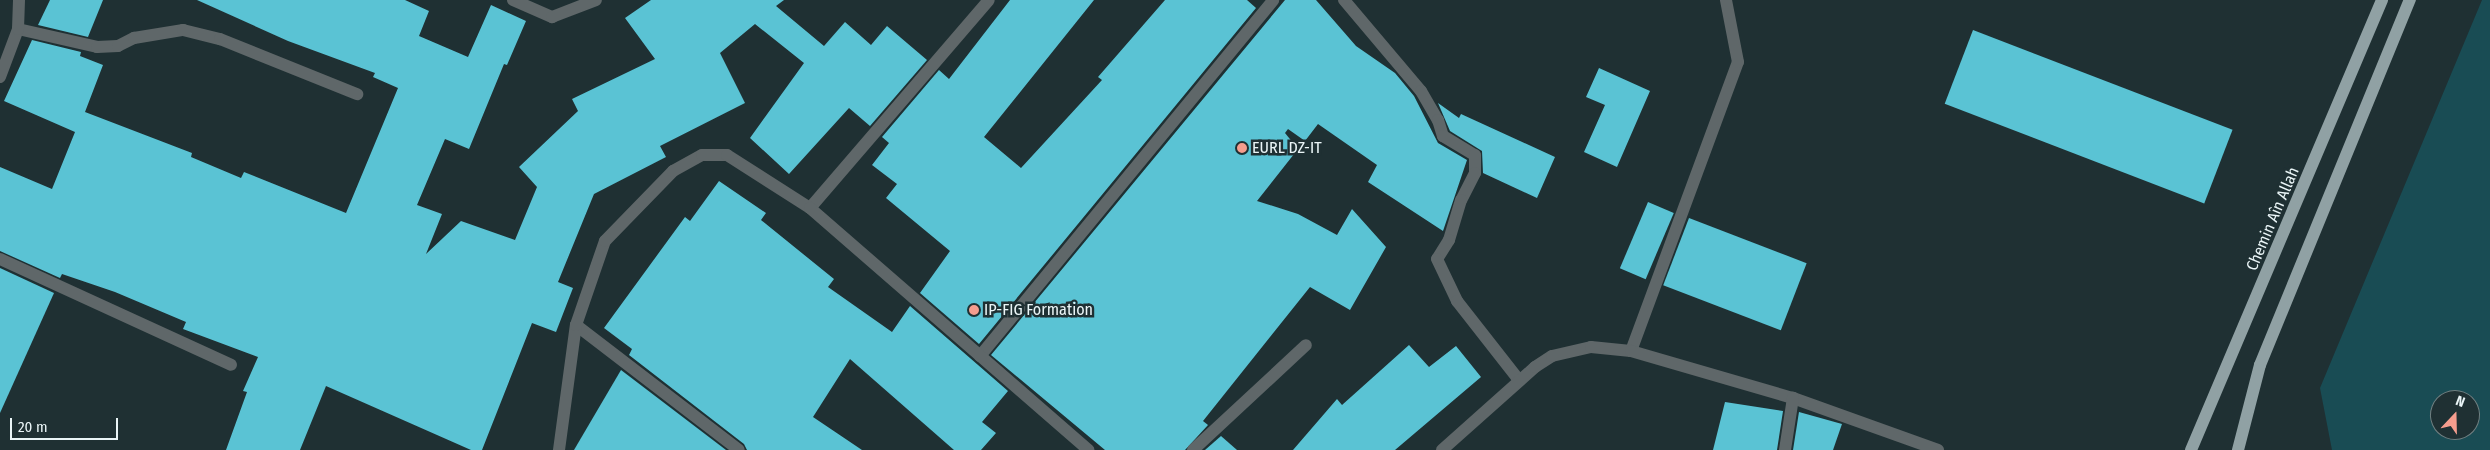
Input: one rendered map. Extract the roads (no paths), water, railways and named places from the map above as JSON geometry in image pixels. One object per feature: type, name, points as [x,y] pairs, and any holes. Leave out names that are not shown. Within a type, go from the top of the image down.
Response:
[{"type":"main road","name":"Chemin Aîn Allah","points":[[2191,450],[2382,0]]},
{"type":"main road","points":[[2238,450],[2260,365],[2410,0]]},
{"type":"street","points":[[0,77],[18,29],[19,0]]},
{"type":"street","points":[[513,0],[552,17],[596,0]]},
{"type":"street","points":[[810,208],[989,0]]},
{"type":"street","points":[[980,356],[1272,0]]},
{"type":"street","points":[[1344,0],[1421,91],[1438,120],[1443,136],[1475,155],[1475,173],[1461,200],[1449,240],[1438,259],[1457,301],[1519,380]]},
{"type":"street","points":[[1631,351],[1738,62],[1726,0]]},
{"type":"street","points":[[18,29],[97,47],[118,46],[134,38],[183,30],[220,39],[357,94]]},
{"type":"street","points":[[559,450],[576,325],[604,241],[673,171],[702,155],[727,156],[810,208],[1088,450]]},
{"type":"street","points":[[0,259],[231,365]]},
{"type":"street","points":[[576,325],[739,450]]},
{"type":"street","points":[[1193,450],[1306,345]]},
{"type":"street","points":[[1442,450],[1519,380],[1552,356],[1571,350],[1612,347],[1793,398],[1938,450]]},
{"type":"street","points":[[1785,450],[1793,398]]},
{"type":"place","name":"EURL DZ-IT","points":[[1242,148]]},
{"type":"place","name":"IP-FIG Formation","points":[[974,310]]}]
